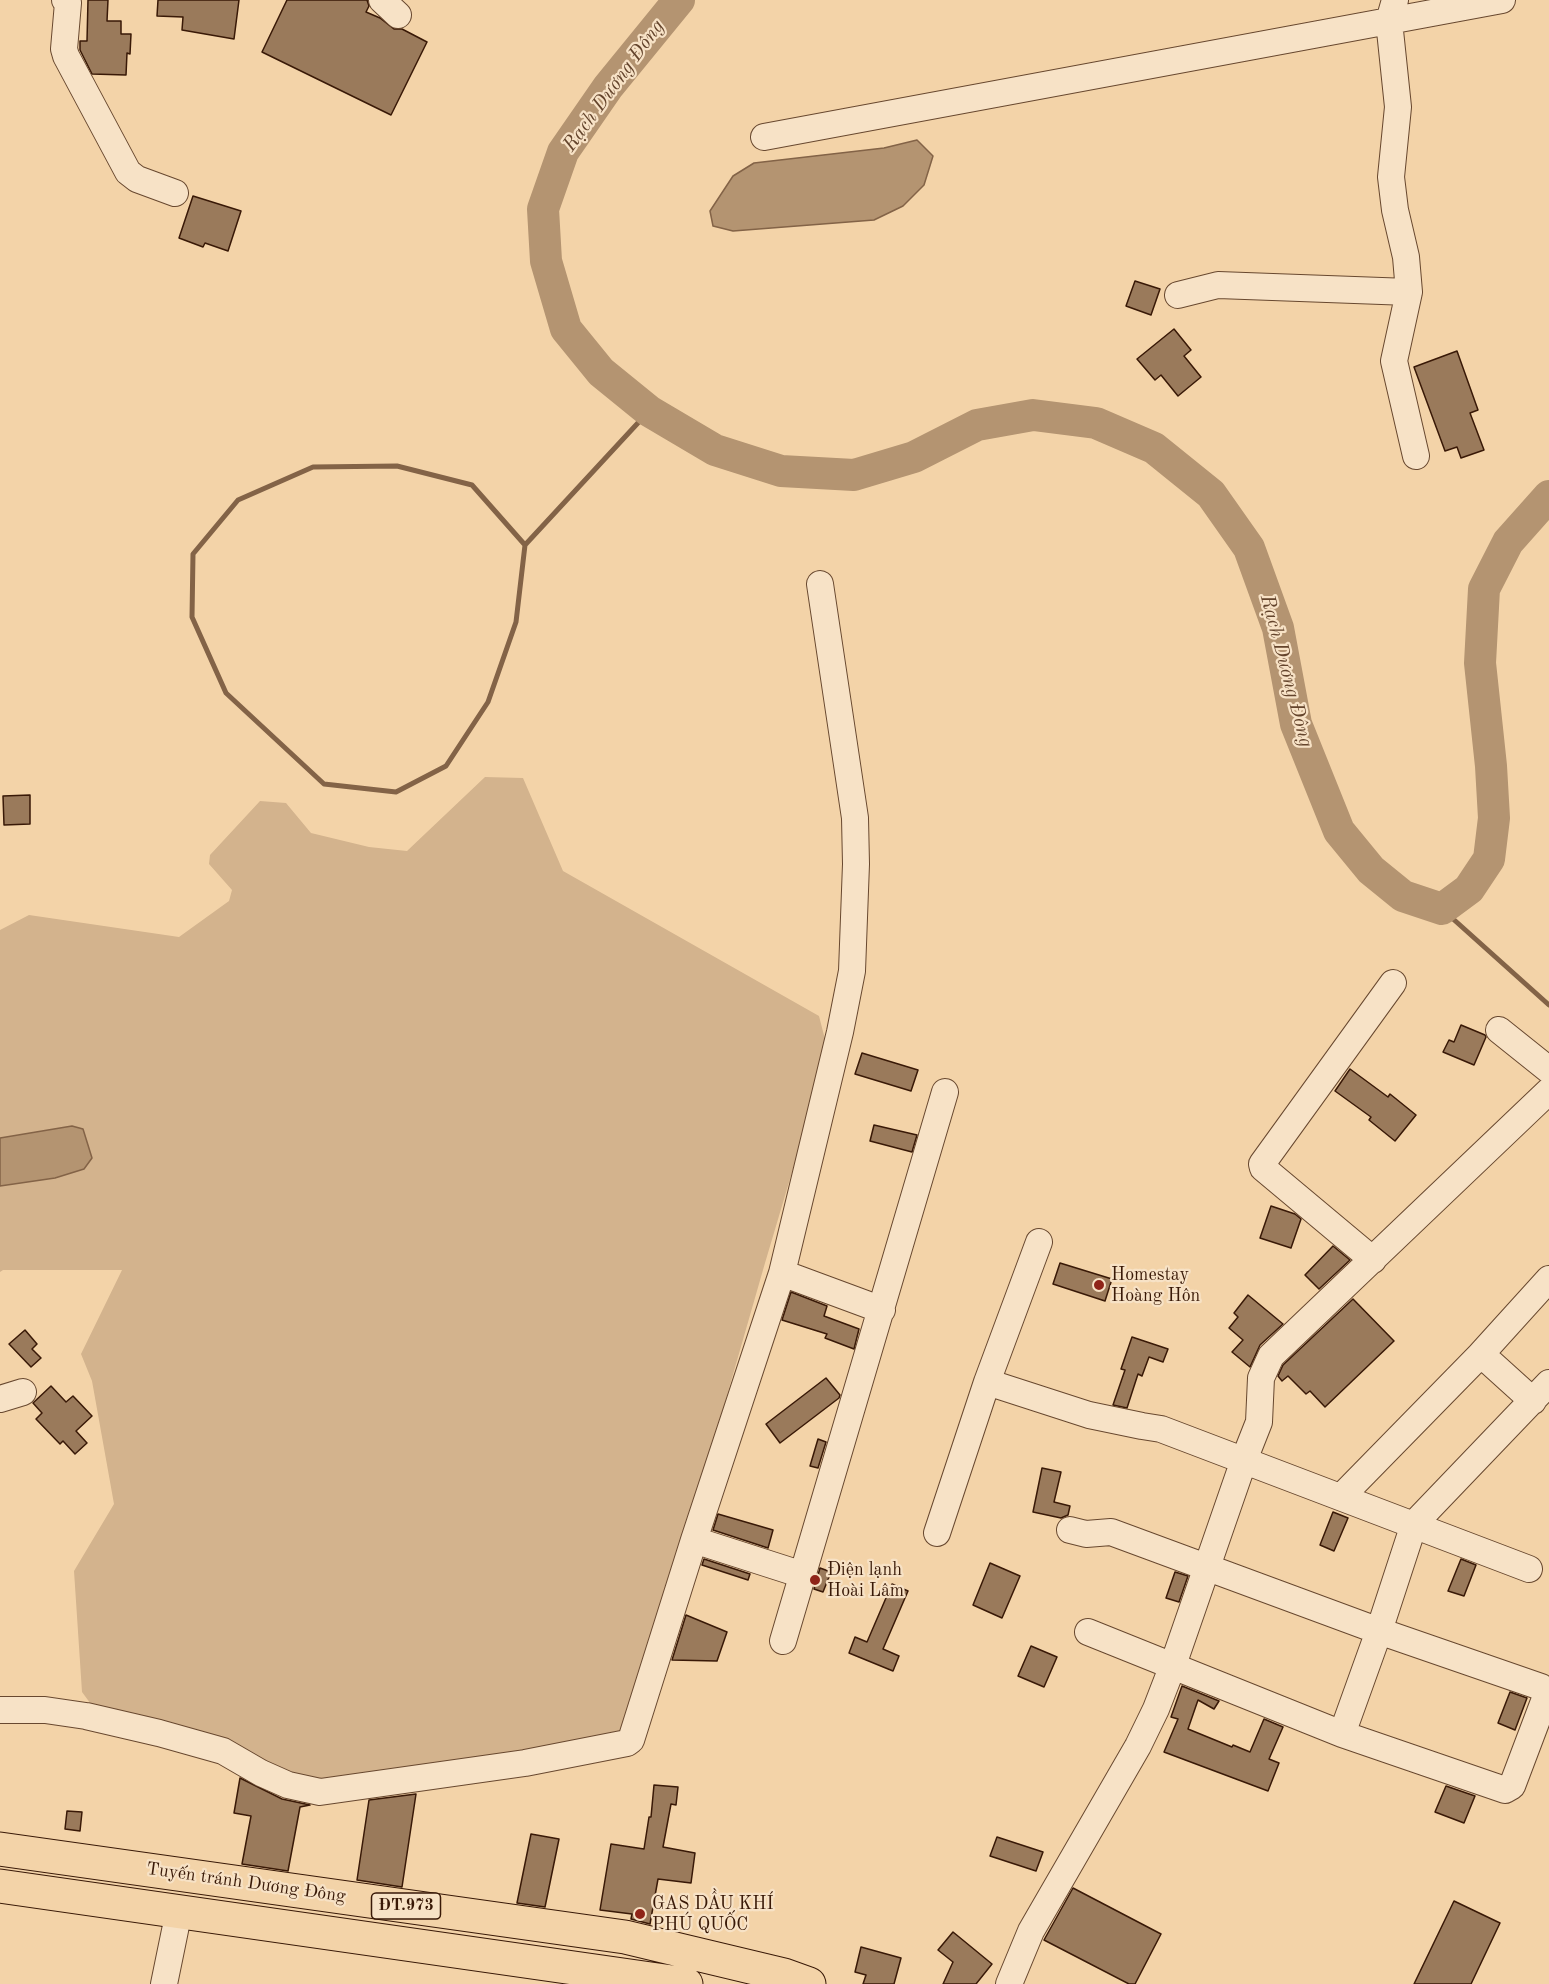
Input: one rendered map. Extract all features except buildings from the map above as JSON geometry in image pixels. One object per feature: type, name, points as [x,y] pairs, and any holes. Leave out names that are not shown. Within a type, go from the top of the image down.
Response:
[{"type":"main road","name":"Tuyến tránh Dương Đông","points":[[0,1848],[625,1937],[784,1975],[809,1984]]},
{"type":"main road","name":"Tuyến tránh Dương Đông","points":[[0,1886],[686,1984]]},
{"type":"street","points":[[764,137],[1392,11],[1502,0]]},
{"type":"street","points":[[66,2],[64,50],[128,172],[136,179],[175,193]]},
{"type":"street","points":[[1392,11],[1398,107],[1391,177],[1395,210],[1406,257],[1409,292],[1394,361],[1416,456]]},
{"type":"street","points":[[1178,295],[1218,285],[1409,292]]},
{"type":"street","points":[[0,1710],[45,1710],[86,1716],[159,1733],[223,1751],[261,1773],[288,1785],[320,1792],[525,1763],[627,1743],[634,1735],[694,1540],[782,1273],[840,1032],[852,971],[856,864],[855,818],[820,584]]},
{"type":"street","points":[[1373,1260],[1263,1168],[1262,1164],[1393,983]]},
{"type":"street","points":[[1499,1030],[1549,1070]]},
{"type":"street","points":[[1009,1984],[1031,1931],[1138,1746],[1156,1709],[1259,1422],[1261,1378],[1271,1356],[1549,1091]]},
{"type":"street","points":[[783,1641],[945,1092]]},
{"type":"street","points":[[937,1533],[987,1382],[1039,1242]]},
{"type":"street","points":[[782,1273],[882,1310]]},
{"type":"street","points":[[1341,1497],[1481,1354],[1549,1279]]},
{"type":"street","points":[[1342,1734],[1414,1524],[1541,1392],[1481,1354]]},
{"type":"street","points":[[987,1382],[1089,1415],[1161,1429],[1529,1569]]},
{"type":"street","points":[[1070,1530],[1086,1534],[1111,1532],[1379,1631],[1541,1687],[1546,1696],[1512,1786],[1505,1790],[1342,1734],[1088,1632]]},
{"type":"street","points":[[694,1540],[803,1575]]},
{"type":"street","points":[[164,1984],[179,1911]]},
{"type":"shaded area","points":[[917,140],[933,156],[924,185],[903,206],[874,220],[733,231],[713,226],[710,211],[733,176],[754,163],[884,148]]},
{"type":"shaded area","points":[[485,777],[523,778],[563,871],[819,1016],[828,1051],[636,1712],[614,1739],[340,1783],[303,1781],[96,1711],[82,1692],[74,1571],[114,1504],[92,1381],[81,1354],[122,1270],[3,1270],[0,1272],[0,930],[29,915],[179,937],[229,901],[232,890],[209,864],[210,855],[260,801],[286,803],[311,833],[369,847],[407,851]]},
{"type":"shaded area","points":[[72,1126],[83,1129],[92,1158],[84,1169],[55,1178],[0,1186],[0,1138]]},
{"type":"waterway","name":"Rạch Dương Đông","points":[[679,0],[608,87],[563,152],[543,209],[546,261],[566,329],[601,372],[649,411],[715,450],[781,471],[854,475],[914,457],[977,425],[1033,415],[1096,423],[1154,448],[1211,494],[1249,548],[1278,628],[1296,724],[1339,831],[1371,870],[1403,896],[1442,909],[1469,889],[1489,859],[1494,818],[1480,663],[1484,589],[1508,542],[1549,496]]},
{"type":"waterway","points":[[525,545],[472,485],[397,466],[313,467],[238,500],[193,554],[192,617],[226,693],[324,784],[396,792],[446,766],[488,702],[516,622],[525,545],[649,411]]},
{"type":"waterway","points":[[1442,909],[1549,1005]]},
{"type":"place","name":"Homestay Hoàng Hôn","points":[[1099,1285]]},
{"type":"place","name":"Điện lạnh Hoài Lâm","points":[[815,1580]]},
{"type":"place","name":"GAS DẦU KHÍ PHÚ QUỐC","points":[[640,1914]]}]
